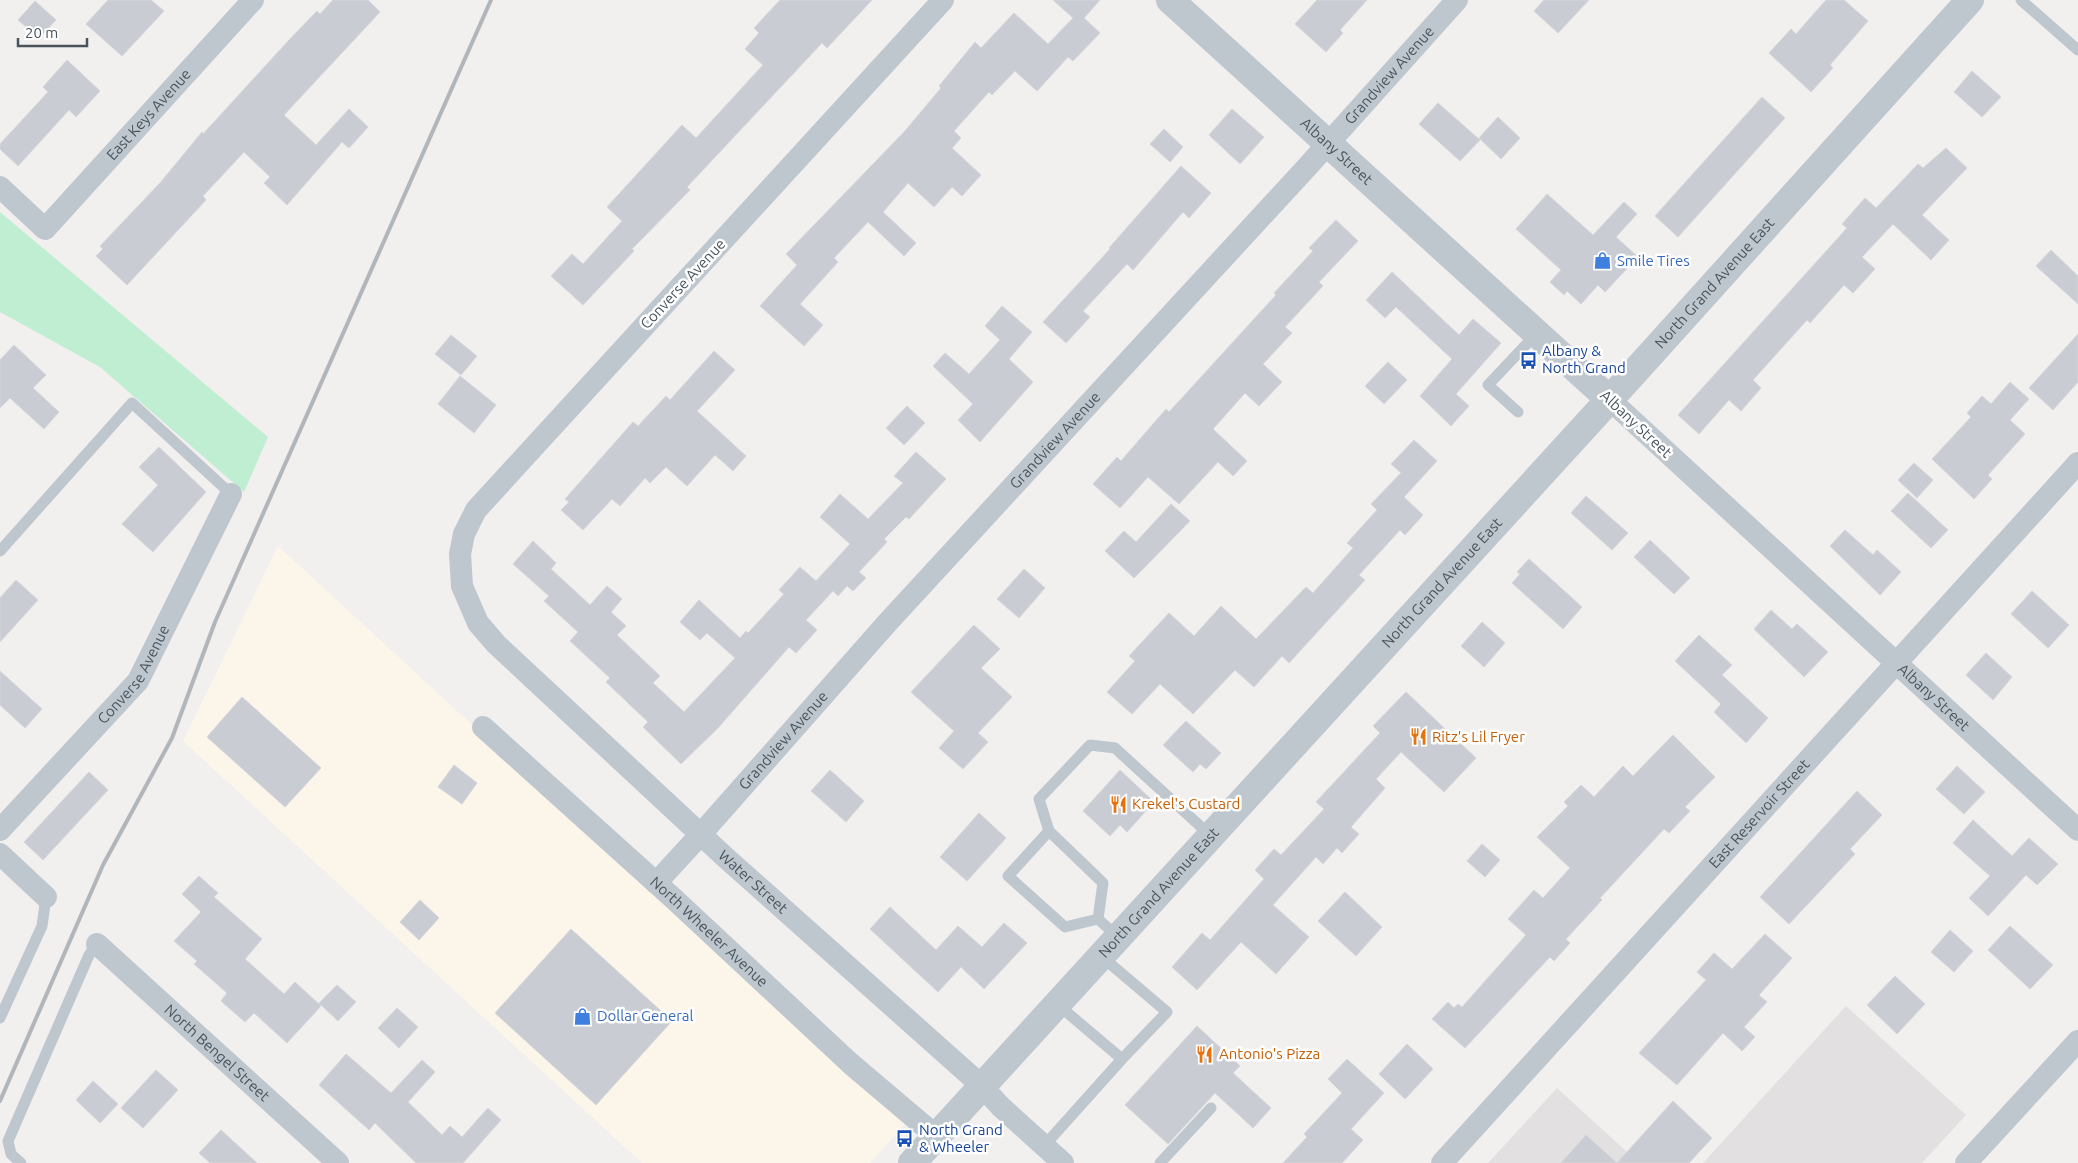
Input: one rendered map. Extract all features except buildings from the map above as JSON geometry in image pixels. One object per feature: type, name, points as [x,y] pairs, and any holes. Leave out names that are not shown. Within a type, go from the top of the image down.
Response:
[{"type":"street","name":"East Keys Avenue","points":[[0,187],[45,229],[254,0]]},
{"type":"street","name":"Converse Avenue","points":[[462,586],[460,554],[464,534],[476,510],[943,0]]},
{"type":"street","name":"Albany Street","points":[[1170,0],[1537,333],[2078,830]]},
{"type":"street","name":"Grandview Avenue","points":[[656,883],[888,622],[1329,144],[1457,0]]},
{"type":"street","name":"North Grand Avenue East","points":[[912,1163],[1970,0]]},
{"type":"street","name":"East Reservoir Street","points":[[1442,1163],[2078,463]]},
{"type":"street","name":"Converse Avenue","points":[[0,830],[138,680],[231,494]]},
{"type":"street","name":"Water Street","points":[[462,586],[478,623],[496,644],[701,834],[982,1086],[1063,1163]]},
{"type":"street","name":"North Wheeler Avenue","points":[[483,727],[656,883],[851,1064],[936,1136]]},
{"type":"street","points":[[0,854],[46,897]]},
{"type":"street","name":"North Bengel Street","points":[[97,944],[338,1163]]},
{"type":"street","points":[[1966,1163],[2078,1041]]},
{"type":"lane","points":[[2021,0],[2078,50]]},
{"type":"lane","points":[[1518,412],[1488,385],[1537,333]]},
{"type":"lane","points":[[0,551],[132,404],[231,494]]},
{"type":"lane","points":[[1044,1146],[1167,1012],[1110,946],[1098,919],[1104,883],[1048,831],[1039,799],[1090,745],[1115,748],[1211,836]]},
{"type":"lane","points":[[1048,831],[1008,876],[1065,927],[1098,919]]},
{"type":"lane","points":[[0,1018],[42,926],[46,897]]},
{"type":"lane","points":[[20,1163],[11,1154],[8,1141],[89,955],[97,944]]},
{"type":"lane","points":[[1057,1004],[1122,1059]]},
{"type":"lane","points":[[1160,1163],[1211,1108]]},
{"type":"shaded area","points":[[278,546],[905,1124],[870,1163],[642,1163],[183,741]]},
{"type":"shaded area","points":[[1846,1006],[1966,1115],[1922,1163],[1703,1163]]},
{"type":"shaded area","points":[[1557,1088],[1639,1163],[1488,1163]]},
{"type":"green space","points":[[0,212],[268,437],[244,492],[100,367],[0,312]]},
{"type":"railway","points":[[0,1101],[103,865],[172,738],[215,622],[491,0]]},
{"type":"place","name":"Smile Tires","points":[[1603,261]]},
{"type":"place","name":"Albany & North Grand","points":[[1528,360]]},
{"type":"place","name":"Ritz's Lil Fryer","points":[[1418,737]]},
{"type":"place","name":"Krekel's Custard","points":[[1118,804]]},
{"type":"place","name":"Dollar General","points":[[583,1016]]},
{"type":"place","name":"Antonio's Pizza","points":[[1205,1054]]},
{"type":"place","name":"North Grand & Wheeler","points":[[905,1139]]}]
